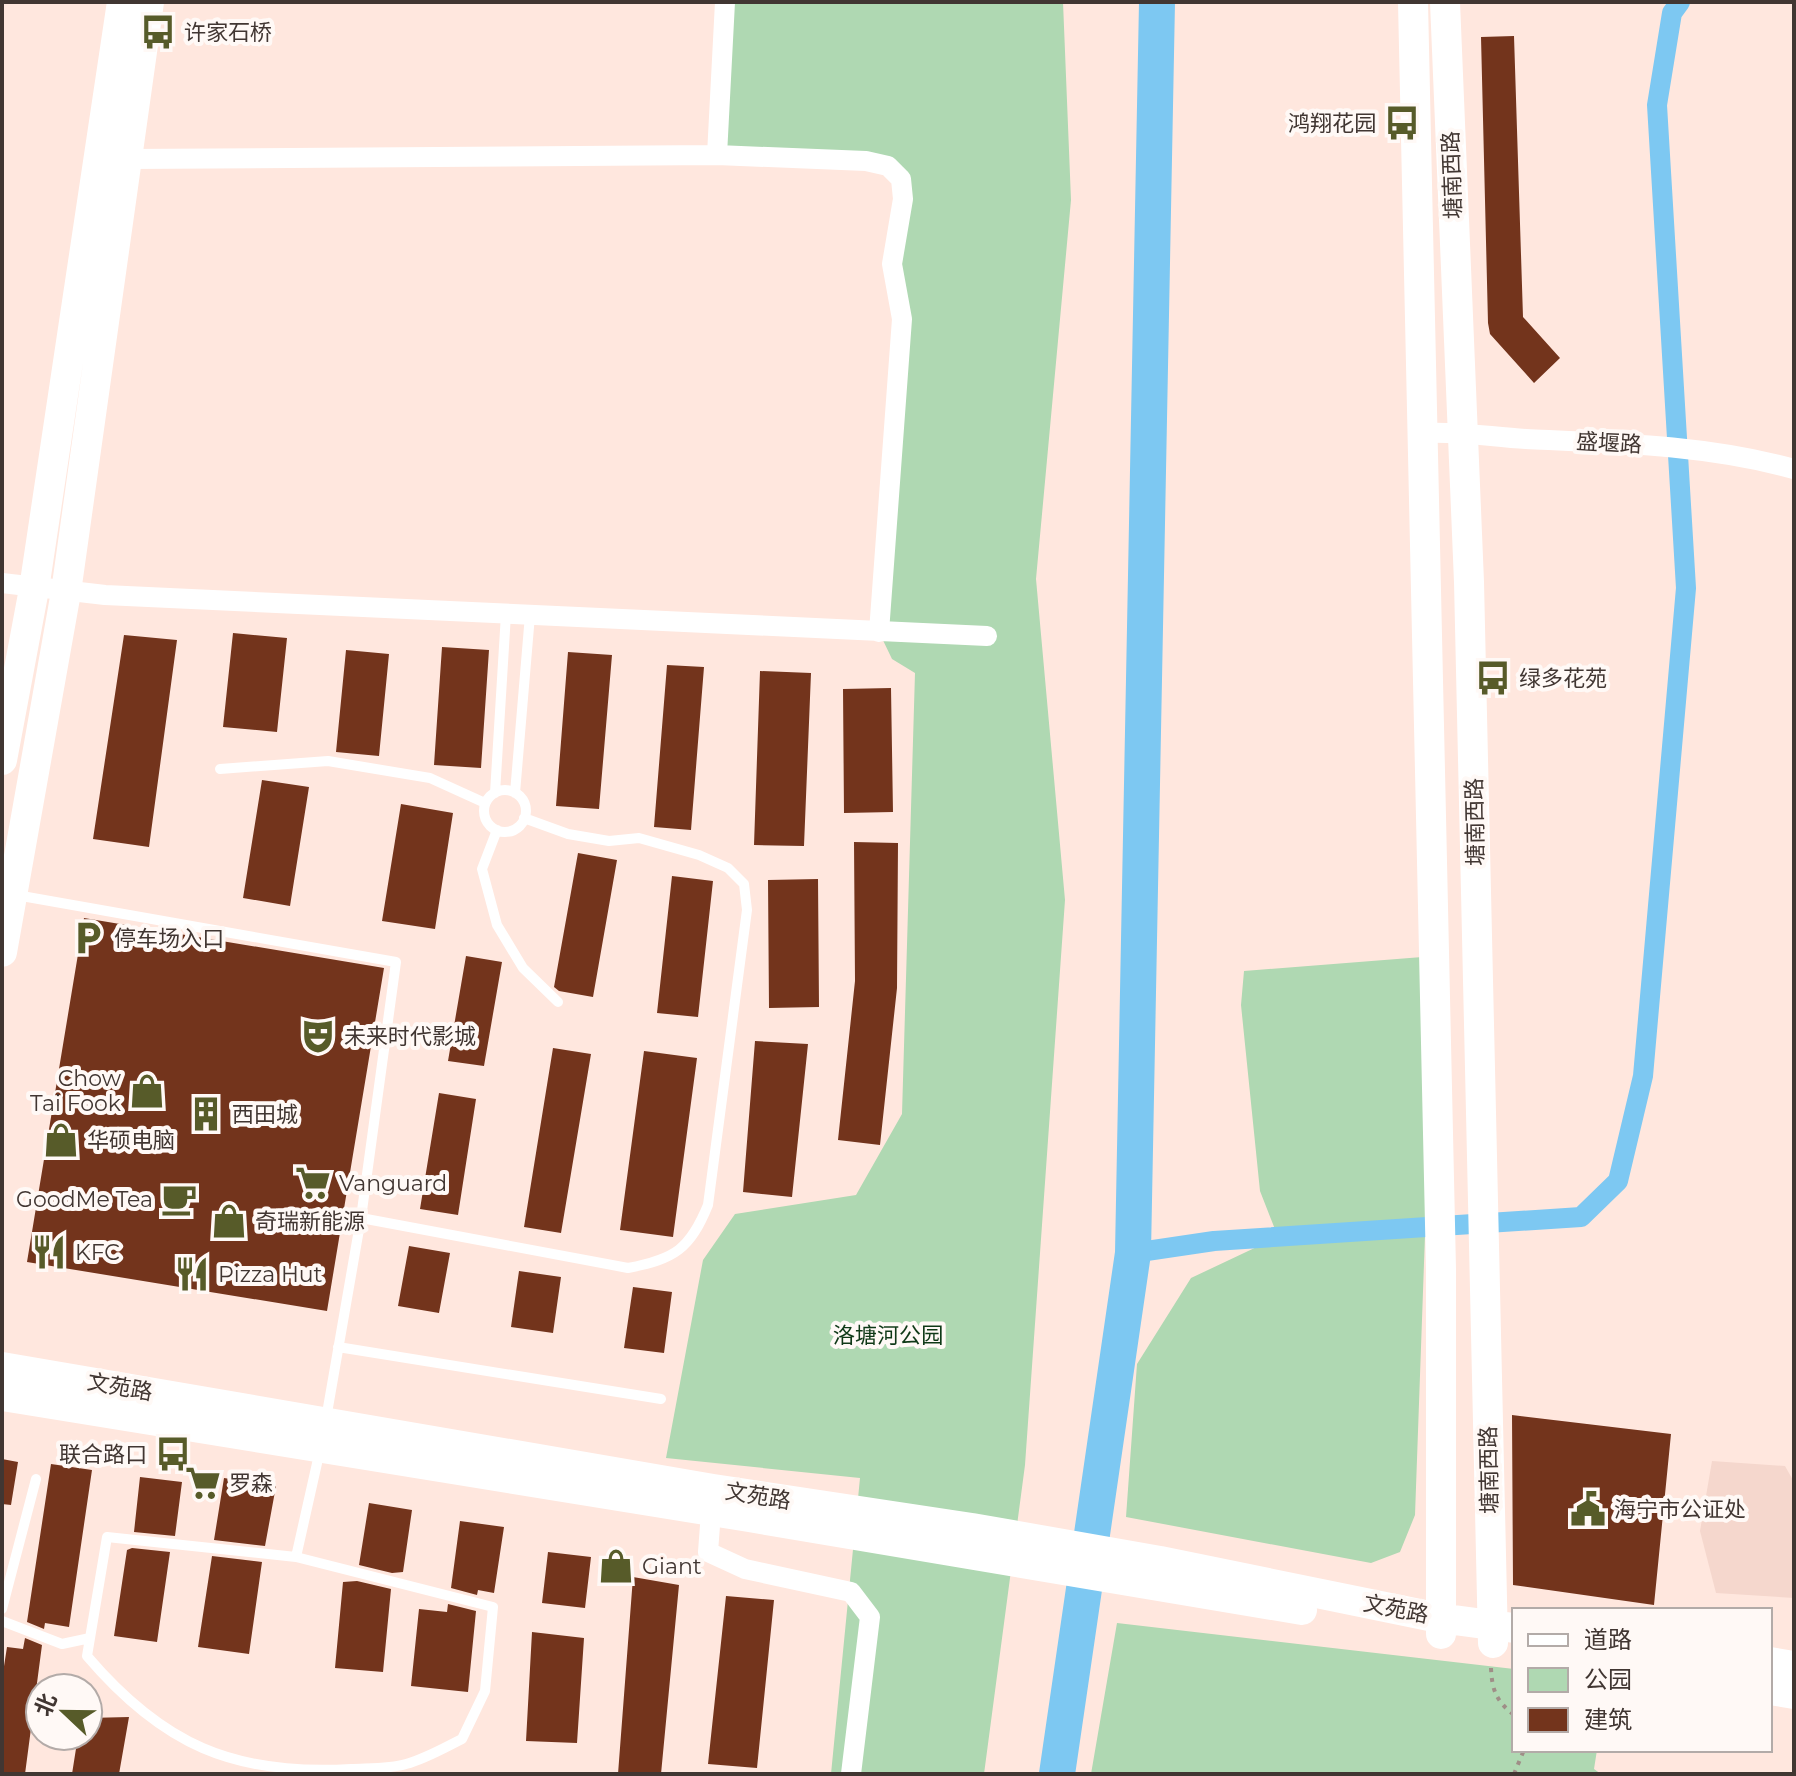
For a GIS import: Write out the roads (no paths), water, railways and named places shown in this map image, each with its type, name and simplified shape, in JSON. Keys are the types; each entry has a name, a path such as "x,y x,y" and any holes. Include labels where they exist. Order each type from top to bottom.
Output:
{"main road":[{"path":"2,760 34,589 122,2"},
{"path":"2,952 7,894 66,592 149,2"},
{"name":"塘南西路","path":"1413,2 1440,1184 1440,1626"},
{"name":"塘南西路","path":"1445,2 1463,430 1485,1266 1501,1642"},
{"name":"文苑路","path":"2,1367 323,1435"},
{"name":"文苑路","path":"2,1396 323,1435 1159,1573 1440,1626 1501,1642"},
{"path":"1772,1662 1794,1666"},
{"path":"1772,1690 1794,1694"}],"street":[{"path":"717,155 725,2"},
{"path":"127,159 717,155 866,161 888,166 901,179 903,199 892,264 902,319 879,632"},
{"name":"盛堰路","path":"1423,433 1463,430 1509,438 1648,445 1754,458 1794,469"},
{"path":"2,583 66,592 987,636"},
{"path":"712,1499 708,1552 745,1569 851,1592 870,1617 851,1774"}],"lane":[{"path":"485,803 495,793 506,614"},
{"path":"485,803 487,822 497,830 510,831 524,818 524,804 515,793 530,615"},
{"path":"220,769 328,761 430,778 485,803"},
{"path":"495,793 515,793"},
{"path":"361,1218 628,1268 656,1263 678,1253 698,1230 708,1205 747,910 744,884 728,868 699,855 639,838 609,841 568,834 524,818"},
{"path":"497,830 482,869 497,925 523,968 558,1002"},
{"path":"7,894 396,962 361,1218 323,1435 296,1557"},
{"path":"338,1347 661,1399"},
{"path":"2,1609 36,1479"},
{"path":"107,1537 296,1557 493,1607 485,1691 462,1739 404,1765 325,1771 257,1765 191,1746 144,1716 87,1656 107,1537"},
{"path":"2,1621 62,1644 90,1638"}],"waterway":[{"path":"1057,1774 1133,1253 1157,2"},
{"path":"1133,1253 1214,1241 1581,1217 1618,1181 1643,1076 1686,588 1657,105 1672,13 1680,2"}],"place":[{"name":"许家石桥","path":"158,32"},
{"name":"鸿翔花园","path":"1402,123"},
{"name":"绿多花苑","path":"1493,678"},
{"name":"停车场入口","path":"88,938"},
{"name":"未来时代影城","path":"318,1036"},
{"name":"Chow Tai Fook","path":"147,1091"},
{"name":"西田城","path":"206,1114"},
{"name":"华硕电脑","path":"61,1140"},
{"name":"Vanguard","path":"313,1183"},
{"name":"GoodMe Tea","path":"179,1199"},
{"name":"奇瑞新能源","path":"229,1221"},
{"name":"KFC","path":"49,1252"},
{"name":"Pizza Hut","path":"192,1274"},
{"name":"联合路口","path":"173,1454"},
{"name":"罗森","path":"203,1483"},
{"name":"海宁市公证处","path":"1588,1509"},
{"name":"Giant","path":"616,1566"}],"park label":[{"name":"洛塘河公园","path":"888,1335"}]}
